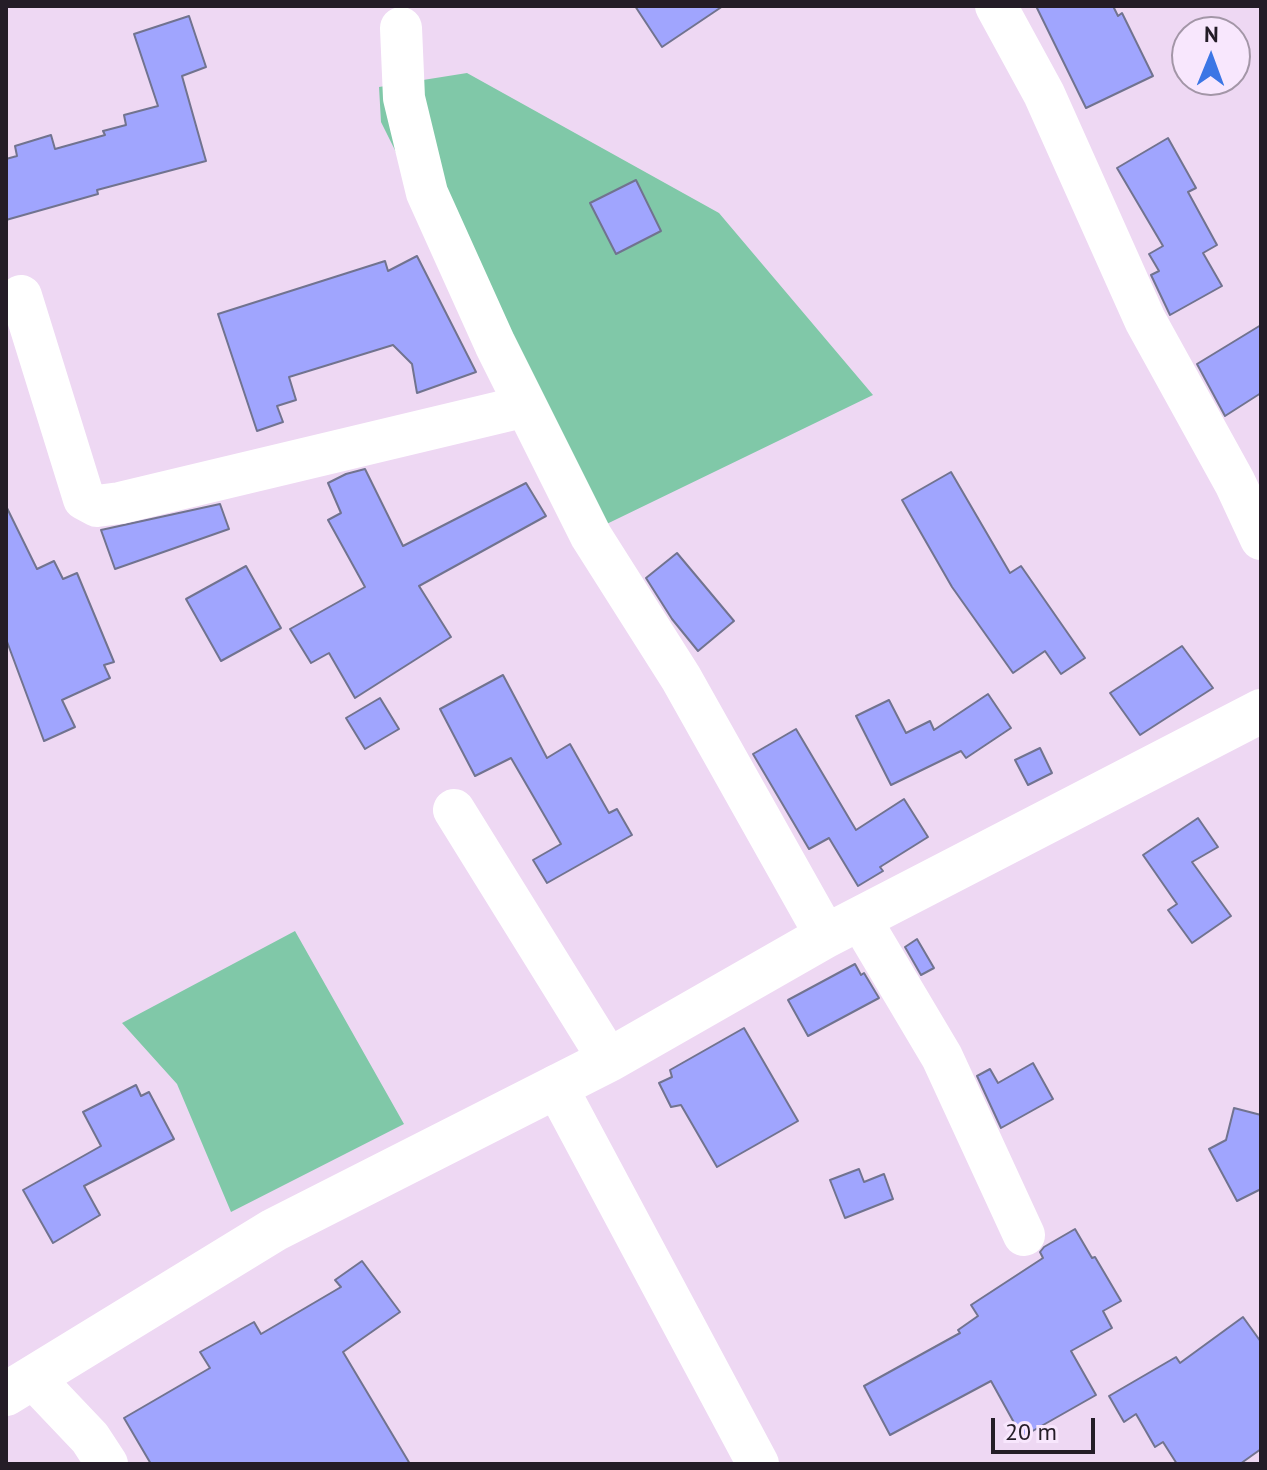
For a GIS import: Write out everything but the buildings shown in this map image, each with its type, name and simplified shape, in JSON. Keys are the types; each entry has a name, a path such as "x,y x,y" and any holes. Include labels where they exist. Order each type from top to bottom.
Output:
{"main road":[{"path":"19,1386 274,1230 609,1060 843,928 1261,711"}],"street":[{"path":"996,6 1044,94 1145,320 1235,483 1261,539"},
{"path":"401,28 404,98 427,193 526,406 591,536 843,928 942,1057 1024,1235"},
{"path":"21,296 84,499 97,506 526,406"},
{"path":"454,810 609,1060"},
{"path":"556,1086 758,1464"},
{"path":"19,1386 90,1438 107,1464"}],"green space":[{"path":"467,73 719,213 873,395 586,534 381,122 379,87"},
{"path":"295,931 404,1124 231,1212 177,1084 122,1023"}]}
